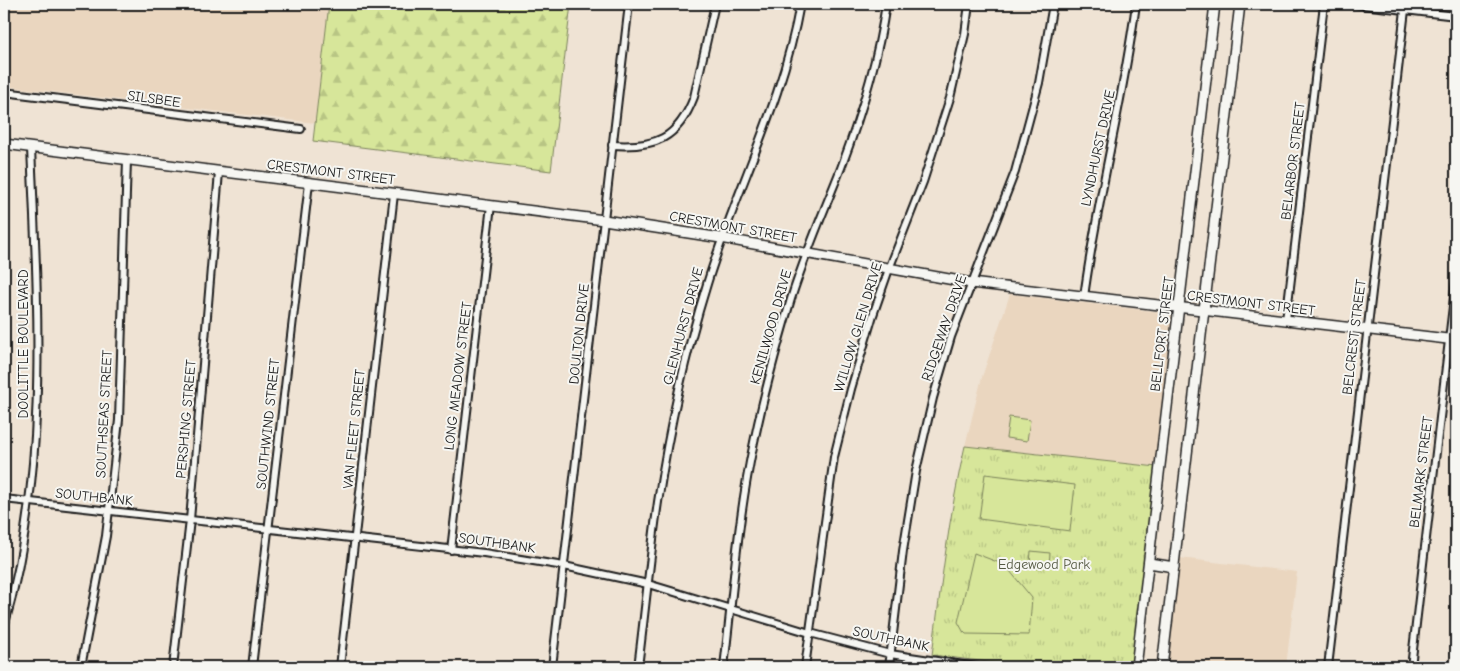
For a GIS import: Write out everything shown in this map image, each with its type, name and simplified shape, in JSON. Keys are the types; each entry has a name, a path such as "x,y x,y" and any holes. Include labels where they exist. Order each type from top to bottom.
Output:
{"street":[{"name":"DOULTON DRIVE","path":"552,667 629,4"},
{"path":"612,145 647,145 670,133 681,123 694,97 715,4"},
{"name":"GLENHURST DRIVE","path":"638,667 658,502 686,359 721,238 777,95 793,38 800,4"},
{"name":"KENILWOOD DRIVE","path":"724,667 742,516 754,443 773,360 805,254 841,167 866,94 877,53 886,4"},
{"name":"WILLOW GLEN DRIVE","path":"805,667 834,456 851,389 888,269 923,182 940,131 958,65 969,4"},
{"name":"RIDGEWAY DRIVE","path":"889,667 903,551 916,471 933,398 952,337 1002,208 1020,154 1039,83 1053,4"},
{"name":"LYNDHURST DRIVE","path":"1084,297 1094,233 1131,47 1136,4"},
{"name":"BELLFORT STREET","path":"1136,667 1215,4"},
{"path":"1162,667 1240,4"},
{"name":"BELARBOR STREET","path":"1286,320 1324,4"},
{"path":"1354,4 1456,16"},
{"name":"BELCREST STREET","path":"1328,667 1405,10"},
{"name":"SILSBEE","path":"4,92 301,129"},
{"name":"CRESTMONT STREET","path":"4,144 604,220 721,238 972,283 1453,340"},
{"name":"DOOLITTLE BOULEVARD","path":"4,627 18,566 28,503 36,429 38,362 31,148"},
{"name":"SOUTHSEAS STREET","path":"81,667 110,510 119,420 127,160"},
{"name":"PERSHING STREET","path":"173,667 190,520 219,172"},
{"name":"SOUTHWIND STREET","path":"252,667 309,183"},
{"name":"VAN FLEET STREET","path":"340,667 394,194"},
{"name":"LONG MEADOW STREET","path":"451,550 491,205"},
{"name":"BELMARK STREET","path":"1411,667 1453,340 1456,280"},
{"name":"SOUTHBANK","path":"4,499 484,553 564,566 648,584 810,633 890,654 974,667"},
{"path":"1149,563 1174,567"}],"shaded area":[{"path":"4,4 329,4 315,123 4,86"},
{"path":"1010,294 1168,313 1174,320 1157,467 965,446 982,377"},
{"path":"1180,558 1297,572 1286,667 1167,667"}],"green space":[{"path":"329,4 571,4 551,171 313,141"},
{"path":"1009,417 1030,420 1027,441 1006,438"},
{"name":"Edgewood Park","path":"965,446 1157,467 1131,667 1028,667 932,655 950,524"},
{"path":"985,474 1075,485 1070,531 979,519"},
{"path":"1031,551 1050,553 1049,565 1030,563"},
{"path":"974,553 1005,565 1032,598 1029,635 966,634 963,631 958,622"}]}
